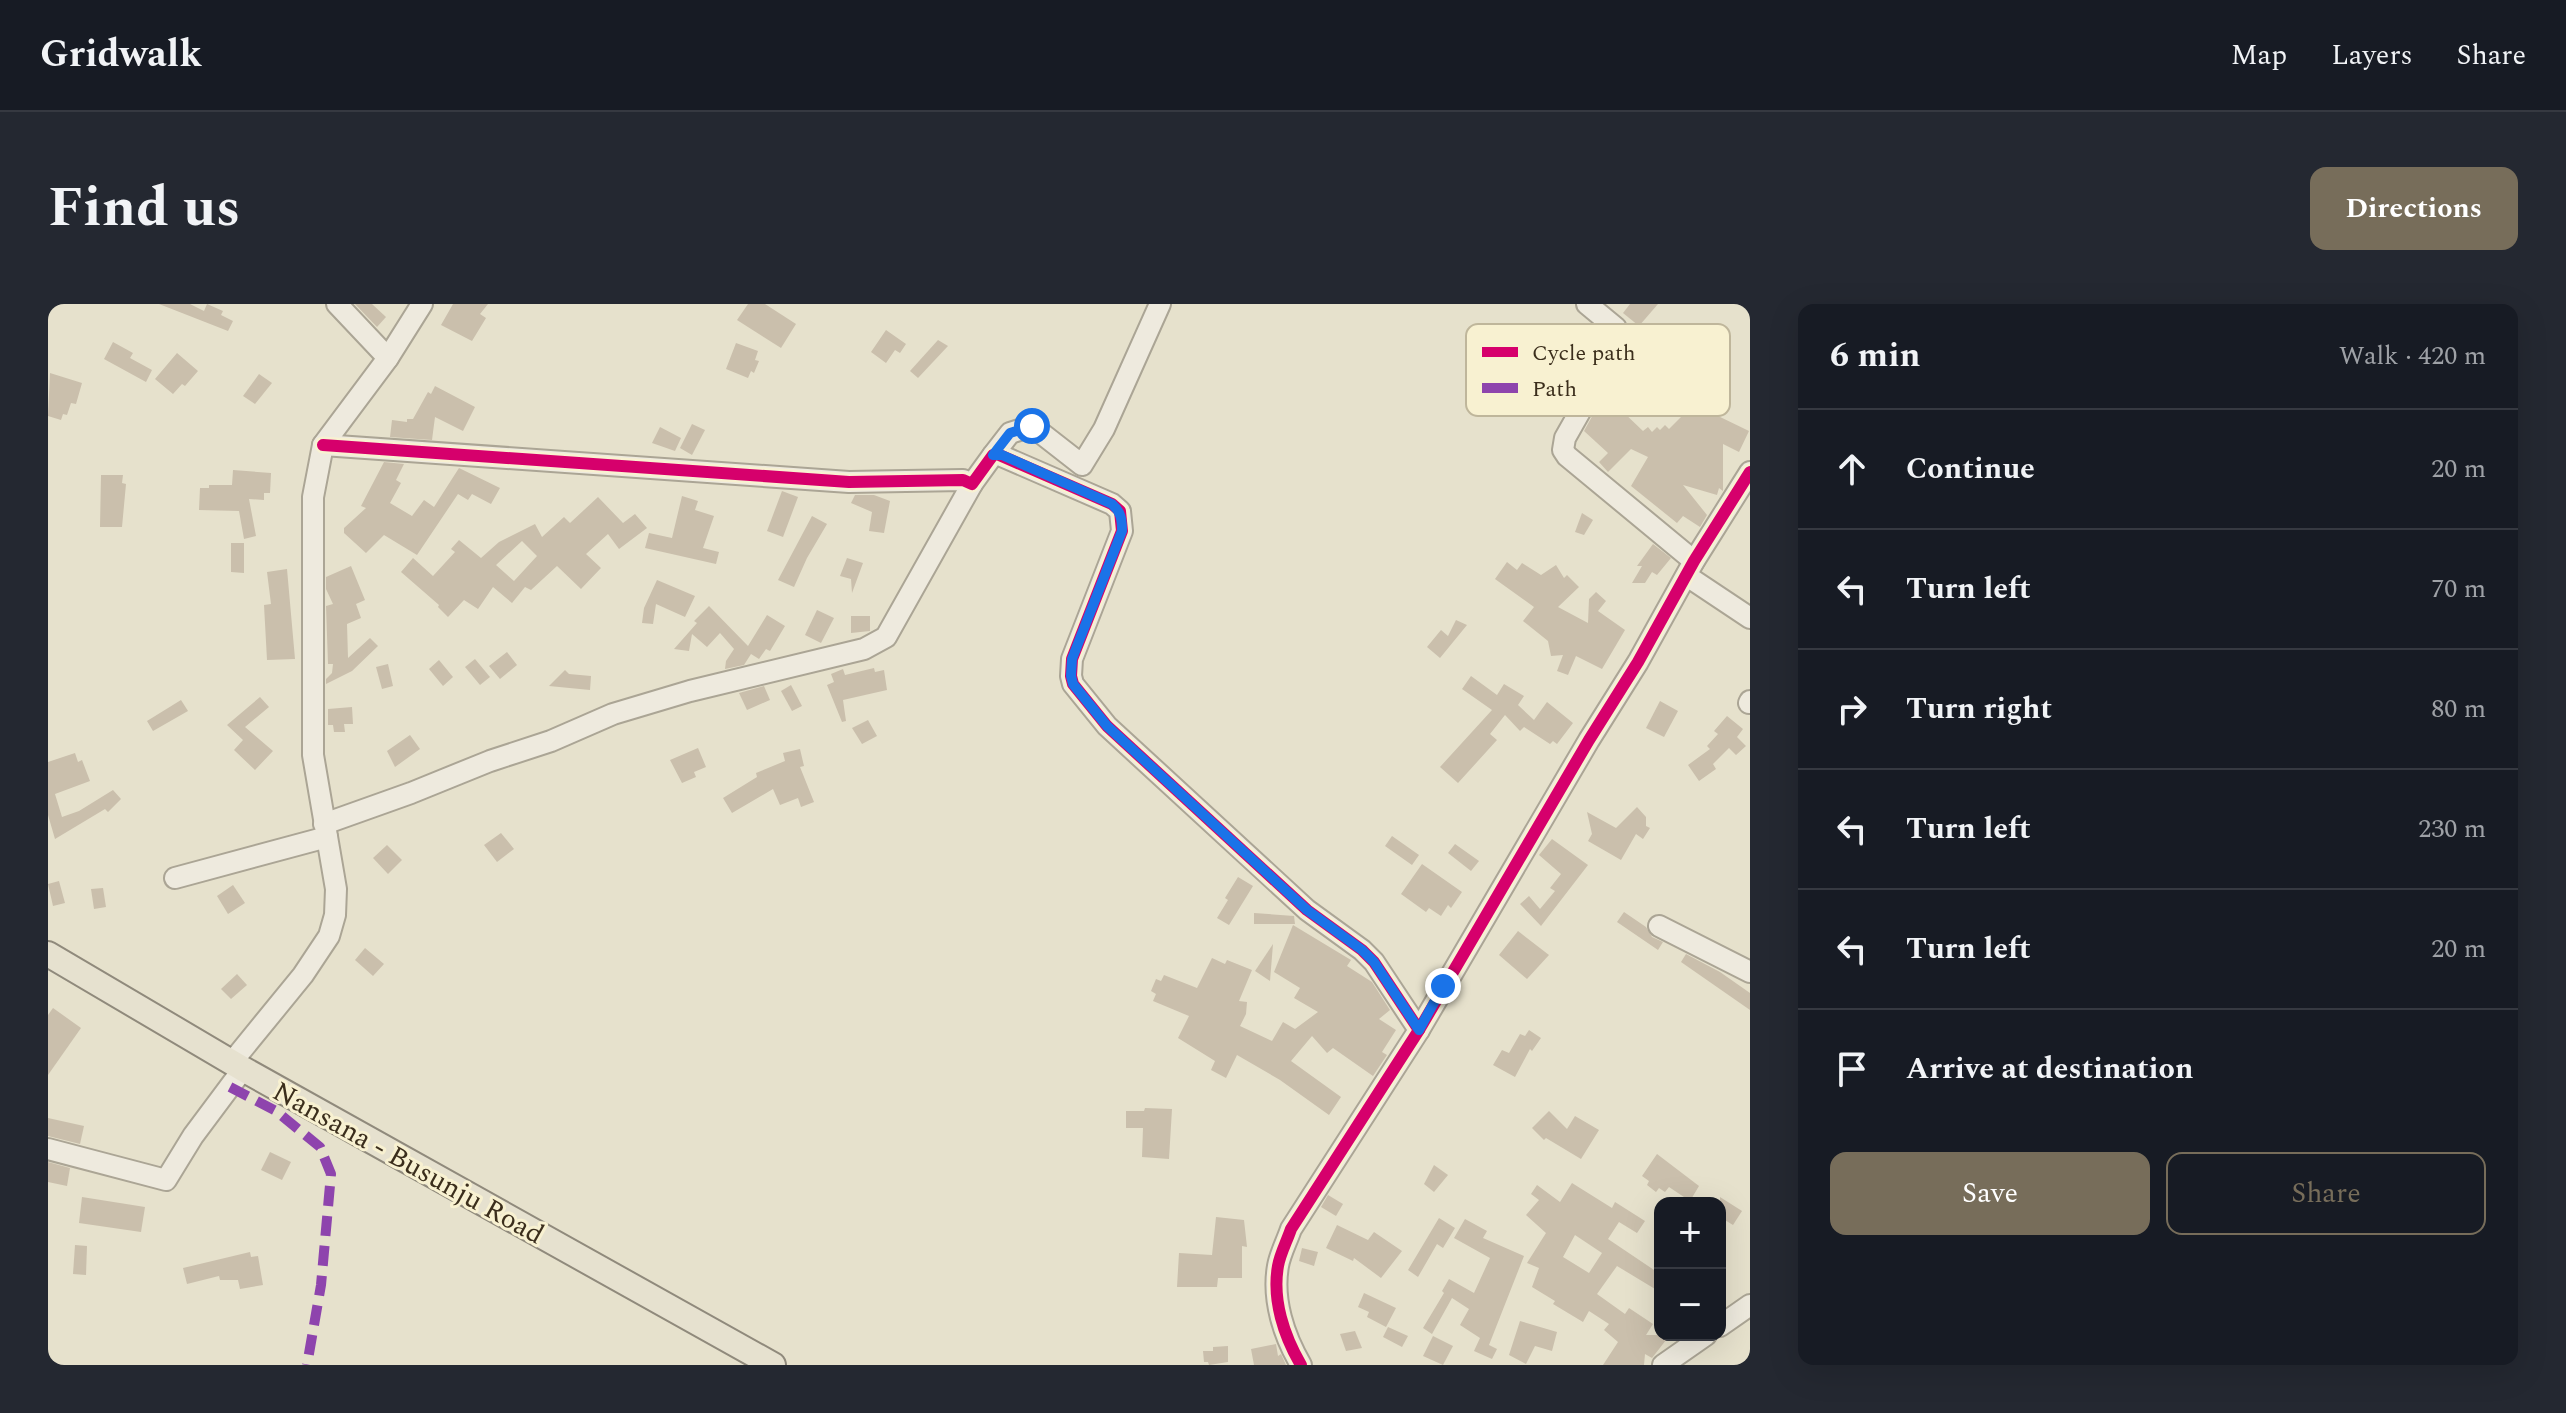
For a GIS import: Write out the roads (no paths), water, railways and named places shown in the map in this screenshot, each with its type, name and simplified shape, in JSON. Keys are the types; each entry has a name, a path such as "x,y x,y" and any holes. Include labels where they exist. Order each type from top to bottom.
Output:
{"main road":[{"name":"Nansana - Busunju Road","path":"48,954 238,1065 773,1365"}],"street":[{"path":"337,304 388,358"},
{"path":"48,1149 166,1180 238,1065 329,936 335,915 336,889 313,755 313,497 323,445 388,358 422,304"},
{"path":"175,878 325,830 613,714 690,691 864,649 886,637 972,484 1010,433 1032,426 1082,465 1104,429 1160,304"},
{"path":"1587,304 1611,324"},
{"path":"1577,416 1565,438 1563,450 1567,456 1750,618"},
{"path":"323,445 849,482 963,480 972,484"},
{"path":"993,455 1002,455 1112,504 1120,511 1122,531 1072,659 1073,684 1107,726 1307,910 1362,950 1374,962 1419,1030"},
{"path":"1301,1365 1290,1346 1278,1308 1278,1266 1291,1229 1419,1030 1750,472"},
{"path":"1659,926 1750,972"},
{"path":"1726,1322 1750,1305"},
{"path":"1663,1365 1697,1341"}]}
